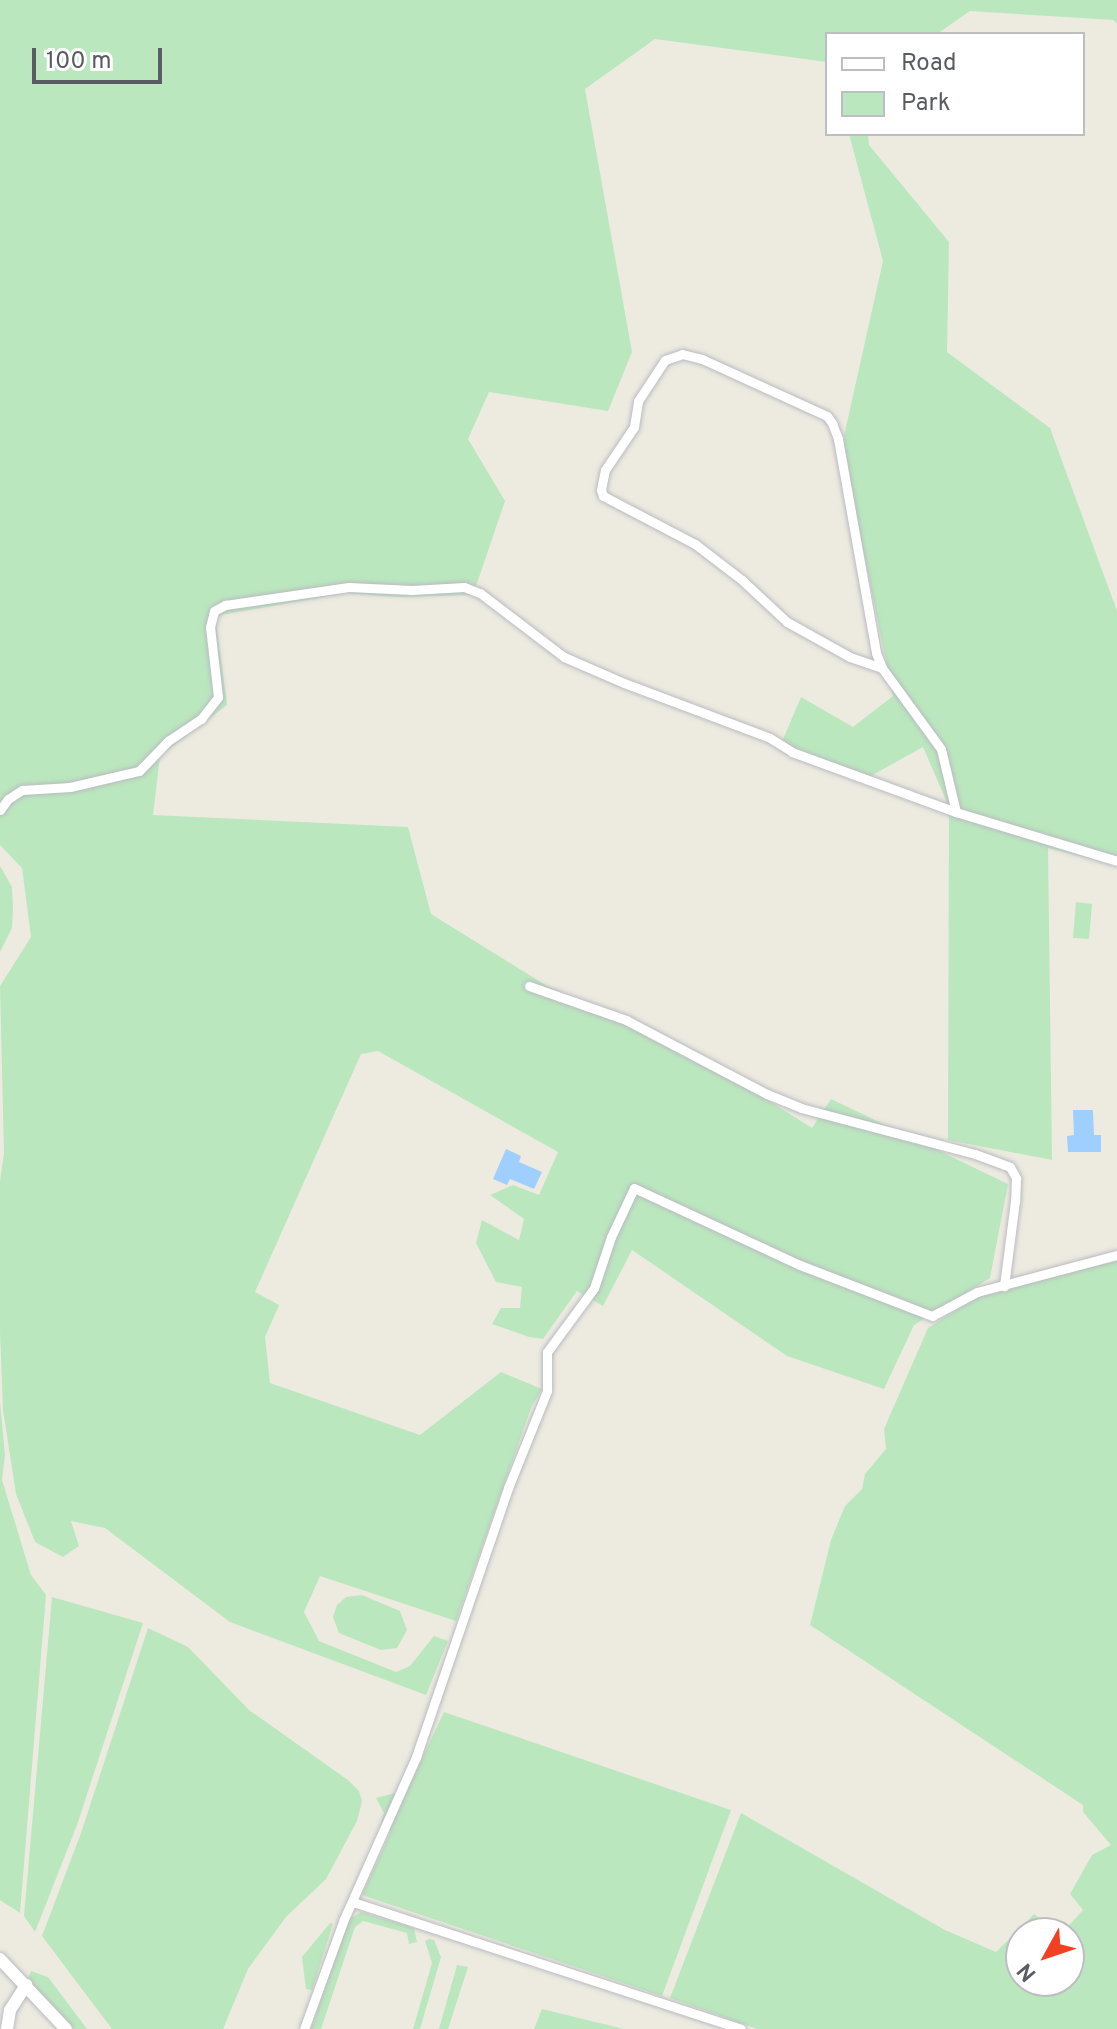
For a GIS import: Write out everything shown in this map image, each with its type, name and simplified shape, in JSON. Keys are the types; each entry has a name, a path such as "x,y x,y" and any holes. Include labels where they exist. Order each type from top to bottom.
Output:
{"street":[{"path":"882,668 850,657 787,622 742,580 695,544 603,496 601,490 605,470 634,427 638,401 665,360 682,354 702,359 827,416 832,423 838,439 846,498 882,668 941,749 956,812"},
{"path":"0,810 8,799 22,790 58,789 139,771 168,741 201,719 218,697 210,627 219,607 294,592 375,587 412,590 464,587 480,593 564,657 770,738 792,752 871,778 956,812 1117,861"},
{"path":"529,986 626,1020 767,1094 801,1108 975,1154 1010,1167 1016,1178 1015,1201 1004,1286"},
{"path":"304,2029 344,1919 416,1757 508,1488 547,1391 547,1352 594,1288 611,1237 634,1188 800,1265 932,1316 977,1292 1117,1255"},
{"path":"353,1902 741,2029"},
{"path":"0,1959 66,2029"},
{"path":"7,2029 10,2010 26,1985"}],"green space":[{"path":"0,0 1117,0 1117,24 1114,20 970,11 940,32 825,32 825,62 655,39 585,89 632,352 608,411 489,392 468,439 505,501 473,595 396,597 346,593 215,616 227,705 160,756 153,815 408,827 431,914 547,986 666,1036 812,1128 831,1099 1008,1184 990,1278 914,1325 884,1389 787,1356 632,1250 603,1306 577,1291 543,1339 492,1324 501,1308 520,1308 522,1287 496,1282 476,1243 482,1220 519,1240 524,1219 490,1195 513,1185 539,1195 558,1152 378,1051 361,1054 255,1292 279,1305 265,1337 270,1383 420,1435 501,1372 542,1389 531,1408 456,1621 320,1576 304,1612 319,1641 396,1672 410,1666 434,1636 448,1641 426,1695 230,1622 105,1528 71,1521 79,1546 63,1557 35,1542 16,1494 3,1410 0,1331 0,1181 4,1153 0,986 31,937 22,868 0,845"},
{"path":"850,136 868,136 869,145 949,242 947,352 1050,428 1117,611 1117,865 1048,848 1052,1160 948,1140 949,807 923,747 869,777 781,744 801,697 853,727 893,696 842,445 883,261"},
{"path":"0,866 12,887 13,909 12,928 0,952"},
{"path":"1076,902 1092,904 1089,939 1073,938"},
{"path":"1117,1259 1117,2029 757,2029 670,1998 741,1813 945,1930 996,1952 1005,1943 1005,1997 1085,1997 1085,1917 1077,1917 1083,1910 1070,1894 1092,1855 1111,1845 1083,1812 1083,1805 810,1625 831,1540 845,1506 862,1489 865,1474 886,1449 884,1429 928,1328 976,1298"},
{"path":"0,1402 5,1455 2,1480 31,1575 46,1595 20,1913 0,1900"},
{"path":"362,1595 400,1611 407,1630 397,1648 381,1650 339,1633 333,1617 337,1605 346,1597"},
{"path":"52,1597 143,1623 77,1825 35,1932 24,1916"},
{"path":"148,1628 188,1647 249,1710 348,1780 359,1791 362,1801 357,1821 326,1879 286,1917 248,1969 223,2029 112,2029 42,1936 81,1833"},
{"path":"444,1712 731,1810 662,1996 362,1895 391,1831 381,1823 384,1813 376,1798 395,1793 403,1799"},
{"path":"361,1912 414,1928 417,1942 409,1944 407,1933 363,1921 355,1927 321,2029 311,2029 348,1920"},
{"path":"330,1923 333,1924 312,1990 306,1989 302,1957"},
{"path":"434,1940 441,1957 420,2029 413,2029 432,1963 425,1941"},
{"path":"457,1965 468,1967 448,2029 439,2029"},
{"path":"31,1971 48,1977 87,2029 74,2029 28,1979"},
{"path":"542,2009 624,2029 534,2029"}],"water":[{"path":"1073,1110 1093,1110 1094,1135 1101,1135 1101,1152 1068,1152 1067,1136 1074,1135"},
{"path":"506,1149 521,1156 519,1162 542,1172 534,1189 510,1179 507,1185 493,1179"}]}
